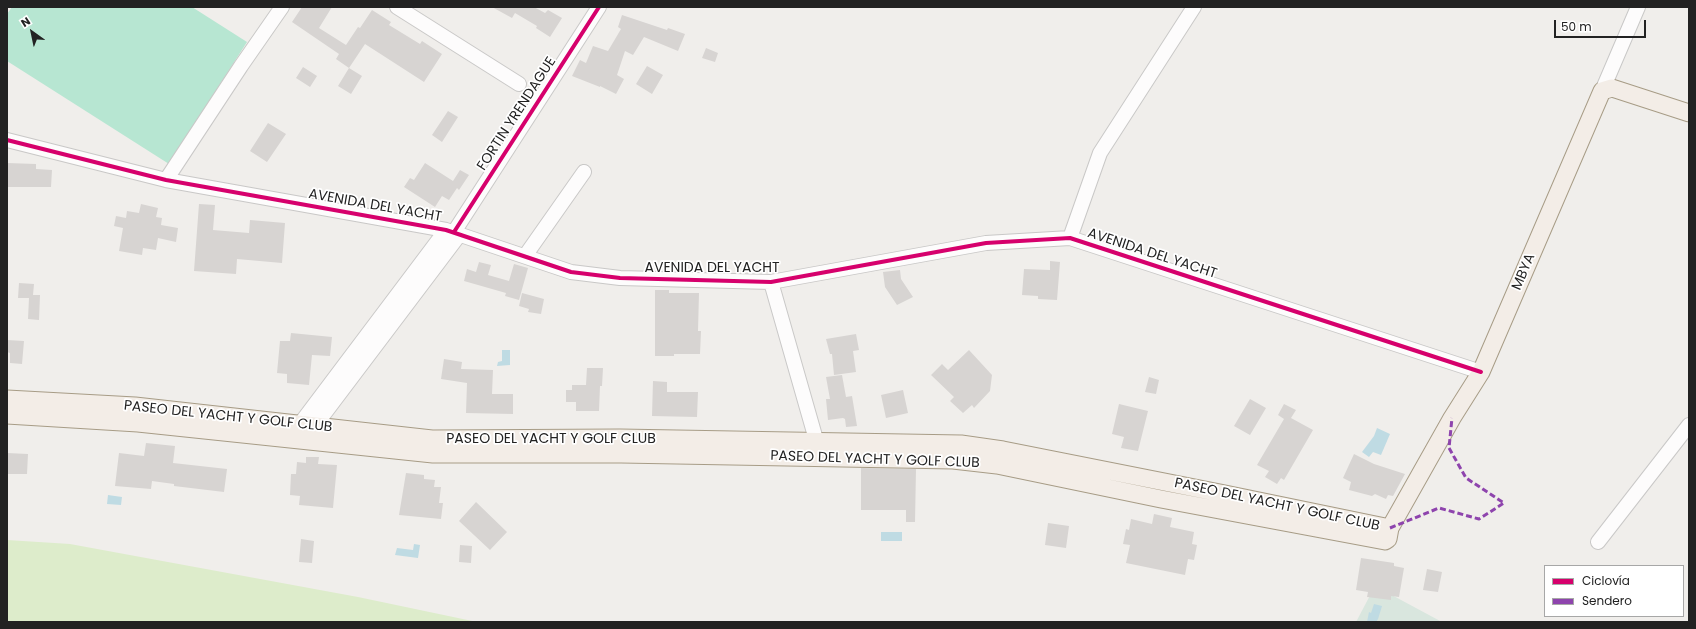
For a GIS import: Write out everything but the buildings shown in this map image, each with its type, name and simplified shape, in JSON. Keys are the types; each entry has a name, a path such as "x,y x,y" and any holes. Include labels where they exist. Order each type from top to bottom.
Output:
{"main road":[{"path":"1602,91 1612,88 1689,113"},
{"name":"MBYA","path":"1387,535 1452,418 1481,372 1602,91"},
{"name":"PASEO DEL YACHT Y GOLF CLUB","path":"7,399 135,406 305,432"},
{"name":"PASEO DEL YACHT Y GOLF CLUB","path":"7,415 432,439 620,438 819,450 961,444 1003,450 1387,535"}],"street":[{"path":"166,180 282,7"},
{"path":"397,7 519,84"},
{"name":"FORTIN YRENDAGUE","path":"305,432 453,232 599,7"},
{"path":"1070,238 1100,153 1194,7"},
{"name":"MBYA","path":"1602,91 1638,7"},
{"name":"AVENIDA DEL YACHT","path":"7,140 166,180 453,232 571,272 620,278 771,282 986,243 1070,238 1481,372"},
{"path":"525,256 584,172"},
{"path":"771,282 819,450"},
{"path":"1598,542 1689,425"}],"green space":[{"path":"12,7 192,7 247,42 169,164 7,61 7,14"},
{"path":"7,540 70,544 358,597 477,622 7,622"}],"shaded area":[{"path":"1375,586 1442,622 1356,622"}],"water":[{"path":"502,350 510,350 510,365 497,366 498,362 502,361"},
{"path":"1377,428 1390,434 1381,455 1373,452 1369,457 1362,452 1374,436"},
{"path":"108,495 122,497 121,505 107,504"},
{"path":"881,532 902,532 902,541 881,541"},
{"path":"414,544 420,545 418,558 395,555 397,548 413,550"},
{"path":"1374,604 1382,606 1378,619 1376,622 1367,622 1369,612 1371,613"}],"marked path":[{"path":"1390,528 1439,508 1479,519 1504,503 1466,478 1449,448 1452,418"}],"cycle path":[{"path":"454,232 599,7"},
{"path":"7,140 166,180 446,230 571,272 620,278 771,282 986,243 1070,238 1481,372"}]}
